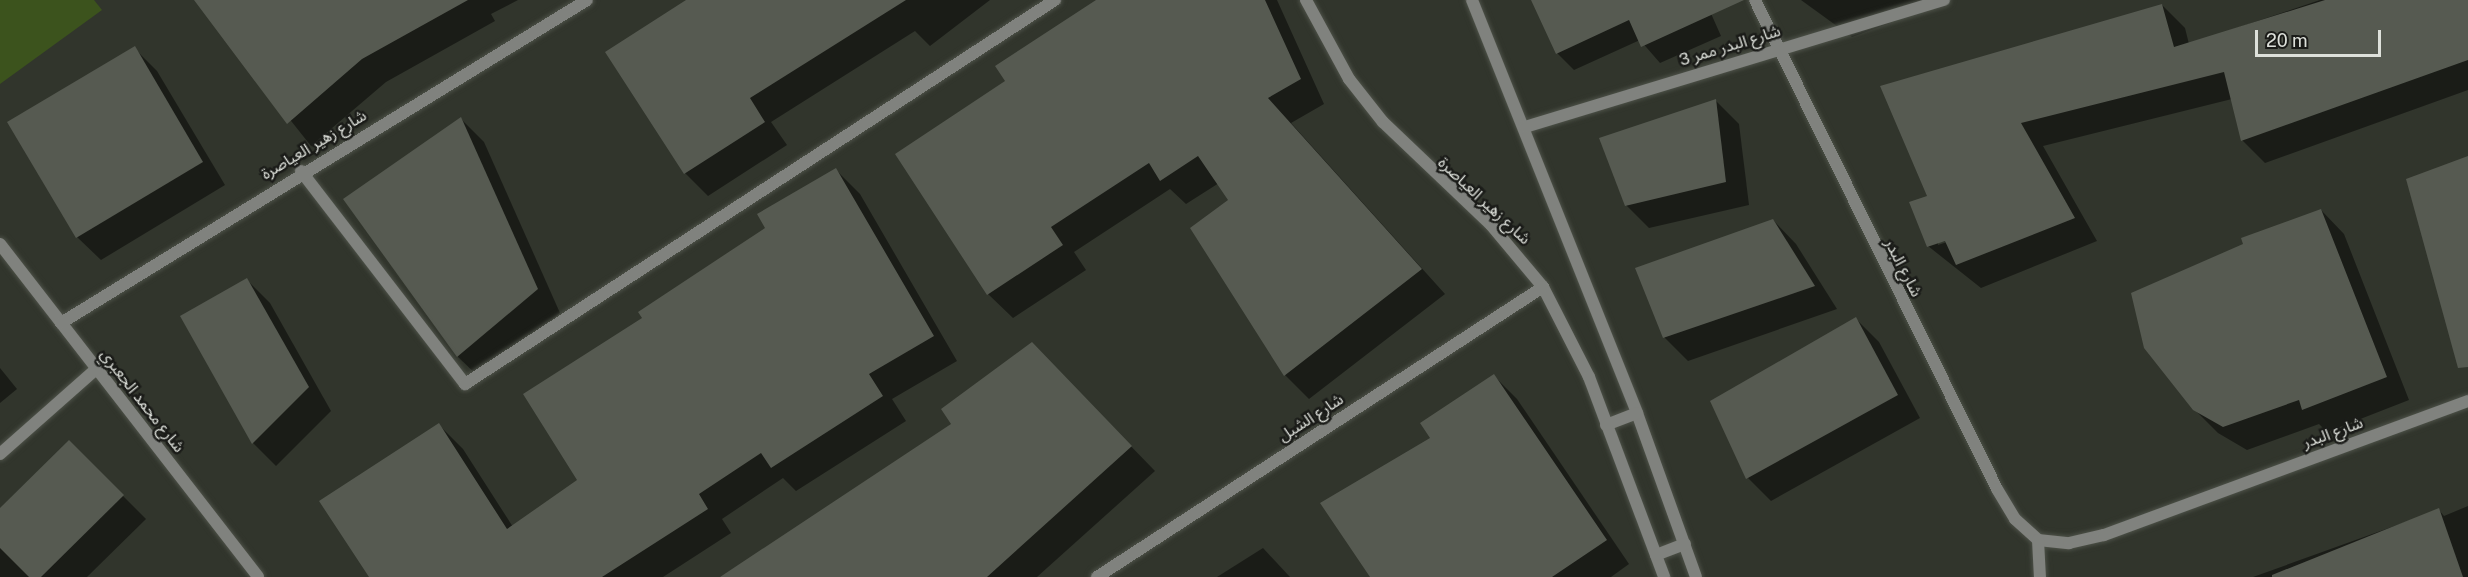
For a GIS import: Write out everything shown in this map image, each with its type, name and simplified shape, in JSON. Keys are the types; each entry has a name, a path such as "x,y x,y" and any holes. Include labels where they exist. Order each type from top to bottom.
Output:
{"street":[{"name":"شارع زهير العياصرة","path":"61,323 301,171 587,0"},
{"path":"301,171 465,384 1055,0"},
{"name":"شارع زهير العياصرة","path":"1306,0 1349,79 1383,122 1491,225 1543,287 1589,377 1664,577"},
{"path":"1472,0 1525,127 1637,413 1696,577"},
{"name":"شارع البدر","path":"1755,0 1777,49 1997,489 2015,519 2038,540 2069,543 2104,535 2468,401"},
{"name":"شارع البدر ممر 3","path":"1525,127 1944,0"},
{"name":"شارع محمد الجعبري","path":"0,244 258,577"},
{"name":"شارع الشبل","path":"1097,577 1543,287"},
{"path":"0,454 96,369"},
{"path":"1606,425 1637,413"},
{"path":"2038,540 2040,577"},
{"path":"1656,555 1685,544"}],"green space":[{"path":"0,0 94,0 102,10 0,84"}],"building":[{"path":"194,0 468,0 362,59 287,124"},
{"path":"686,0 906,0 750,98 765,122 684,174 605,52"},
{"path":"1096,0 1265,0 1301,79 1268,98 1422,269 1284,376 1190,228 1228,200 1198,156 1160,181 1149,163 1051,227 1063,245 987,295 895,154 1005,81 995,66"},
{"path":"1531,0 1744,0 1641,47 1629,20 1556,54"},
{"path":"2325,0 2468,0 2468,60 2241,141 2224,72 2021,123 2075,218 1956,265 1945,241 1927,247 1909,202 1927,196 1880,86 2162,4 2174,47"},
{"path":"135,46 203,162 76,238 7,122"},
{"path":"1716,99 1726,182 1625,206 1599,138"},
{"path":"461,117 538,289 457,357 343,199"},
{"path":"2468,156 2468,367 2458,368 2406,179"},
{"path":"836,168 934,336 869,374 883,396 771,468 761,453 699,494 708,509 602,577 369,577 319,501 439,423 507,529 577,480 523,394 642,318 638,312 765,228 757,214"},
{"path":"2321,209 2387,377 2302,410 2299,400 2223,427 2193,410 2144,348 2131,293 2243,244 2241,238"},
{"path":"1773,219 1815,286 1663,338 1635,268"},
{"path":"247,278 309,387 252,444 180,316"},
{"path":"1856,317 1898,395 1746,479 1710,401"},
{"path":"1032,342 1132,446 987,577 720,577 951,424 941,409"},
{"path":"1494,374 1607,540 1552,577 1370,577 1320,503 1430,438 1420,423"},
{"path":"69,440 124,495 41,577 29,577 0,548 0,508"},
{"path":"2439,508 2463,577 2272,577 2272,575"}]}
